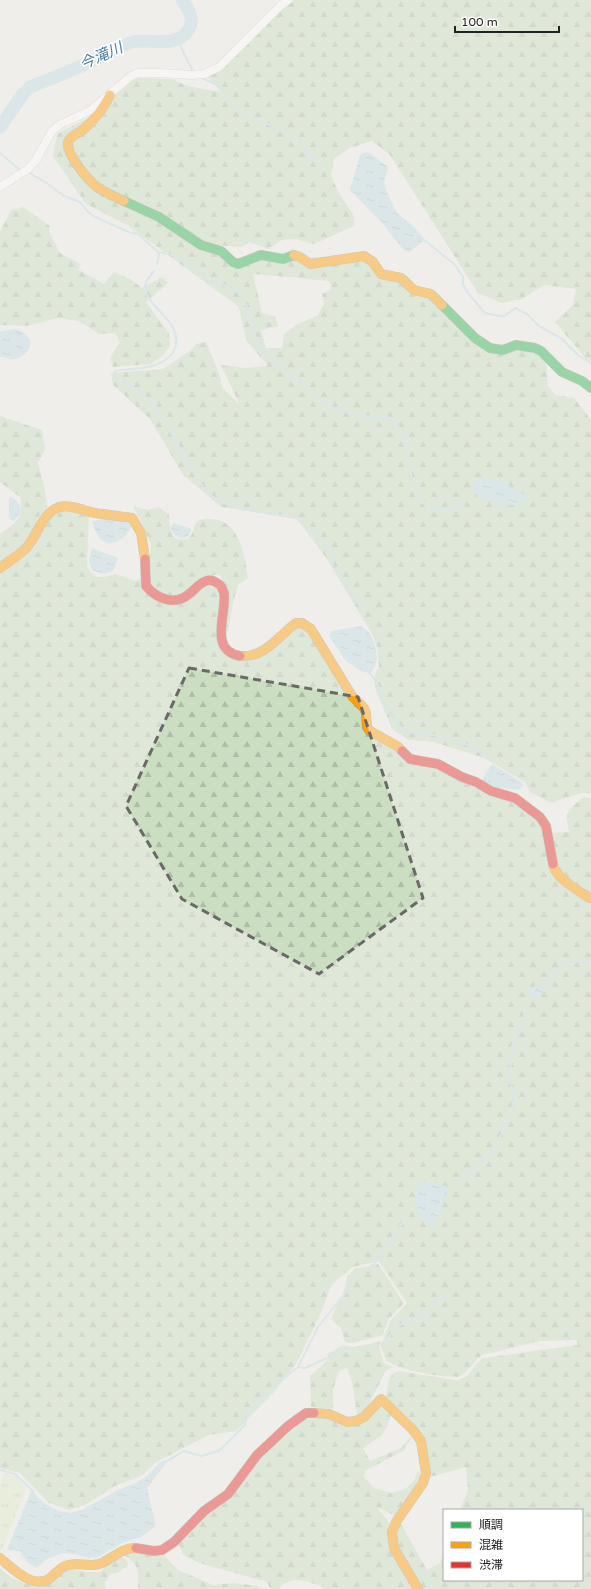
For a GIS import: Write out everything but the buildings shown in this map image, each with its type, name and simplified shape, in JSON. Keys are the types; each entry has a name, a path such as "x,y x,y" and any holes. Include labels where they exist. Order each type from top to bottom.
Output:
{"street":[{"path":"0,187 28,169 36,160 52,131 59,125 91,110 131,76 138,73 204,74 219,67 280,6 288,0"},
{"path":"110,95 104,108 83,130 73,136 68,142 68,150 72,158 96,186 108,194 159,217 201,245 222,251 233,262 238,264 256,256 283,259 293,255 300,256 310,264 364,256 374,262 381,274 401,278 414,290 431,294 475,338 490,348 504,350 516,345 535,348 541,351 562,372 582,381 591,388"},
{"path":"0,568 26,548 44,519 54,509 60,507 70,507 94,513 120,515 132,518 139,526 144,541 146,586 149,590 163,598 177,601 184,598 206,580 217,582 221,586 224,596 221,640 229,653 250,656 264,650 296,623 307,625 311,629 352,696 364,708 367,727 370,731 397,746 407,757 414,761 438,764 462,777 476,782 491,791 516,798 540,817 546,826 554,868 559,876 591,898"},
{"path":"0,1558 29,1582 37,1584 44,1582 62,1567 70,1564 100,1564 125,1550 133,1548 154,1551 162,1550 174,1542 204,1511 218,1503 228,1494 257,1456 288,1426 306,1413 329,1414 348,1422 356,1421 364,1417 381,1399 413,1430 421,1441 426,1473 423,1483 396,1522 392,1532 394,1548 418,1589"}],"highlighted area":[{"path":"189,668 358,697 423,898 319,974 182,899 126,806"}],"green space":[{"path":"294,0 591,0 591,361 587,360 555,322 573,305 576,289 544,285 522,299 502,303 478,293 390,155 372,141 350,148 334,159 331,176 340,195 353,214 354,226 314,244 295,239 282,240 268,249 249,242 242,247 213,245 233,263 257,258 361,257 398,280 432,297 482,344 520,346 546,358 548,386 556,395 574,398 589,417 591,422 591,793 581,793 551,803 530,792 525,782 484,758 434,742 409,740 392,729 375,688 375,674 379,667 377,647 372,634 327,559 297,519 221,507 183,475 150,419 113,385 111,373 163,369 191,350 196,344 206,342 220,376 222,387 240,405 221,365 245,368 268,366 246,340 239,307 127,225 86,204 53,156 57,134 91,116 133,78 172,79 187,86 221,92 208,77 231,60 272,18","holes":["253,274 329,281 332,289 322,294 324,304 318,315 298,324 284,334 282,348 266,348 261,330 278,326 275,316 262,313"]},
{"path":"23,207 50,226 49,231 60,253 80,264 79,270 104,284 114,272 132,280 142,288 162,277 168,283 146,302 169,333 170,345 163,356 151,364 113,367 110,358 120,342 115,333 100,334 78,321 58,318 26,326 0,325 0,232 11,210"},
{"path":"0,416 42,430 45,449 38,463 44,485 47,507 37,519 33,530 22,547 0,564 0,534 18,519 21,504 20,497 0,482"},
{"path":"133,506 147,510 159,507 169,515 170,530 177,539 188,539 196,523 200,520 213,519 222,521 235,533 240,542 248,578 238,585 227,631 225,629 225,584 220,575 217,574 209,577 219,588 220,642 242,658 296,624 303,625 362,709 369,733 438,766 515,799 536,816 547,833 569,832 567,815 571,808 584,797 591,798 591,1589 422,1589 396,1545 396,1533 400,1522 427,1570 440,1563 443,1554 443,1581 583,1581 583,1509 460,1509 468,1490 466,1467 430,1477 423,1437 386,1399 388,1383 392,1374 398,1371 455,1380 465,1377 483,1358 578,1345 576,1340 540,1341 482,1355 465,1373 458,1377 421,1373 394,1365 386,1361 381,1346 390,1321 407,1303 379,1261 353,1267 332,1284 320,1315 296,1364 273,1393 236,1431 209,1435 156,1462 143,1475 115,1486 87,1504 69,1510 49,1503 20,1473 0,1468 0,571 46,520 60,510 89,515 87,566 91,573 98,577 105,577 115,574 136,581 143,577 148,573 151,544"},
{"path":"378,1264 404,1303 388,1320 383,1335 353,1343 345,1342 341,1328 331,1319 344,1291 347,1277 354,1269"},
{"path":"380,1341 379,1346 384,1363 393,1367 385,1372 368,1406 357,1416 353,1386 347,1368 339,1371 333,1389 333,1409 311,1407 310,1376 329,1359 327,1354 343,1345 355,1347"},
{"path":"380,1406 391,1416 386,1429 381,1436 363,1448 370,1461 401,1448 410,1437 412,1438 405,1450 365,1471 364,1477 374,1488 391,1493 405,1489 414,1481 418,1470 420,1477 414,1489 395,1516 380,1508 378,1509 392,1526 413,1589 322,1589 321,1586 310,1582 294,1580 284,1584 279,1589 270,1589 267,1582 199,1563 183,1555 178,1543 260,1458 307,1417 328,1417 347,1425"},
{"path":"4,1473 17,1477 26,1489 1,1551 0,1485"},
{"path":"132,1551 162,1553 178,1570 213,1585 234,1583 257,1586 264,1589 138,1589 137,1569 133,1562 124,1555"},
{"path":"120,1556 127,1560 128,1566 117,1573 110,1574 105,1583 106,1589 0,1589 0,1568 10,1577 25,1584 69,1569 87,1572 100,1572 109,1563"}],"water":[{"path":"366,152 388,167 384,183 386,191 397,213 413,226 424,239 409,252 403,249 382,223 350,190 360,155"},
{"path":"16,329 28,337 30,342 29,349 16,359 0,357 0,331"},
{"path":"481,477 513,487 519,490 527,498 517,505 511,505 478,498 473,486"},
{"path":"11,497 18,502 21,509 17,518 13,521 9,516 9,499"},
{"path":"108,519 122,521 132,525 130,530 118,541 108,543 103,541 98,536 92,521"},
{"path":"174,523 191,529 188,536 184,538 177,537 171,531 170,527"},
{"path":"92,548 118,558 113,571 103,574 92,570 89,561"},
{"path":"362,626 371,636 376,649 376,662 370,673 363,672 346,661 329,636 331,631"},
{"path":"492,764 523,783 523,786 519,790 499,788 486,783 482,780"},
{"path":"541,984 545,986 537,1002 526,992 526,990"},
{"path":"425,1181 446,1186 448,1190 435,1226 431,1226 424,1219 418,1212 416,1204 415,1199 418,1187"},
{"path":"175,1458 167,1462 147,1488 156,1526 141,1537 124,1542 98,1557 89,1558 75,1554 62,1553 45,1560 38,1567 29,1564 20,1551 7,1550 31,1491 44,1503 59,1511 70,1513 82,1510 120,1489 136,1483 147,1476 160,1462"}],"waterway":[{"name":"今滝川","path":"0,127 23,94 30,87 97,59 129,43 140,41 161,42 180,38 186,33 191,25 191,16 182,0"},
{"path":"176,38 192,69"},
{"path":"202,78 217,85 229,101 245,113 287,133 315,160 327,167"},
{"path":"0,153 20,170"},
{"path":"28,172 64,196 80,202 93,216 129,232 138,234 158,252 159,255 157,264"},
{"path":"423,239 455,265 463,277 463,284 467,292 485,313 505,316 515,308 527,314 539,326 562,339 579,356 591,363"},
{"path":"158,252 172,255 214,281 231,288 241,295 246,304 256,340 266,355 327,405 344,412 363,416 388,417 396,423 403,432 407,444 412,482 422,502 428,508 437,511 445,511 463,503"},
{"path":"154,271 148,278 145,287 151,301 174,330 176,338 175,348 168,358 158,364 115,371 114,374 154,403 199,482 209,494 222,502 238,508 296,518 328,544 331,549 333,566 361,608"},
{"path":"369,672 377,684 388,711 396,723 401,727 411,732 456,740 482,753"},
{"path":"542,986 556,969 563,964 591,959"},
{"path":"445,1190 491,1155 511,1115 513,1101 510,1072 512,1047 518,1035 526,1008"},
{"path":"298,1367 318,1327 346,1292 357,1273 368,1269 380,1258 408,1213"},
{"path":"169,1460 184,1451 201,1456 219,1451 245,1425 247,1413 258,1399 298,1367 305,1368 341,1352 375,1347 385,1341 399,1325 422,1316 438,1301 449,1294"},
{"path":"0,1470 15,1474 34,1492 33,1494"}],"traffic: fast":[{"path":"124,201 159,217 201,245 221,251 233,262 238,264 261,255 283,259 294,255"},
{"path":"442,305 475,338 490,348 503,350 516,345 535,348 541,351 562,372 582,381 591,388"}],"traffic: slow":[{"path":"110,95 102,109 92,121 69,140 68,147 78,166 93,184 124,201"},
{"path":"294,255 310,264 364,256 373,262 381,274 401,278 414,290 431,294 442,305"},
{"path":"0,568 27,547 48,514 63,506 95,513 132,518 141,533 145,559"},
{"path":"240,656 257,654 271,645 296,623 302,623 311,629 352,696 364,708 367,727 370,731 397,746 402,751"},
{"path":"553,864 558,874 563,879 591,898"},
{"path":"314,1413 329,1414 347,1422 356,1421 364,1417 381,1399 413,1430 421,1441 426,1473 423,1483 396,1522 392,1532 394,1548 418,1589"},
{"path":"0,1558 23,1576 36,1581 43,1581 49,1579 65,1566 72,1564 90,1565 102,1563 127,1549 136,1548"}],"traffic: jam":[{"path":"145,559 146,586 150,591 166,599 178,600 184,598 201,583 208,580 220,585 224,593 221,630 224,647 230,652 240,656"},
{"path":"402,751 410,759 438,764 462,777 476,782 491,791 515,798 540,817 546,826 553,864"},
{"path":"136,1548 154,1551 162,1550 174,1542 204,1511 228,1494 257,1455 288,1426 306,1413 314,1413"}]}
